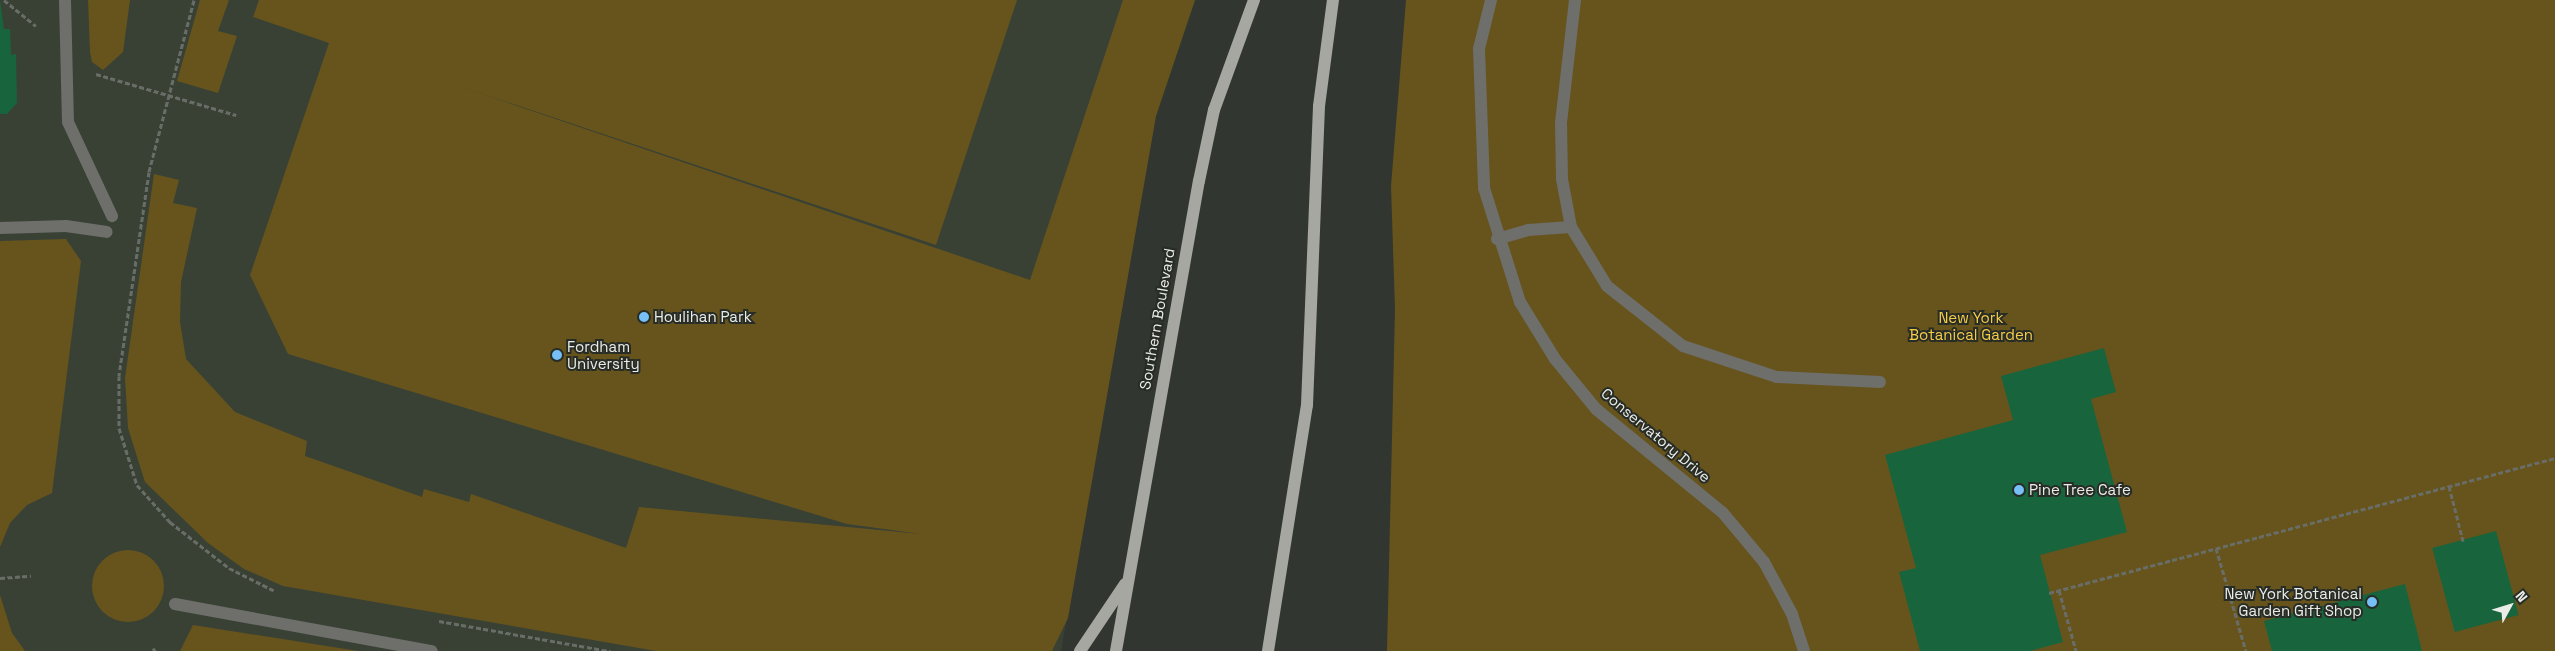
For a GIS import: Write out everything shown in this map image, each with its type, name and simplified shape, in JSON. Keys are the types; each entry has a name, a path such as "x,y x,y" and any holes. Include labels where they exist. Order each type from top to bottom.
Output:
{"main road":[{"name":"Southern Boulevard","path":"1116,651 1127,580 1214,110 1254,0"},
{"path":"1268,651 1307,405 1319,106 1333,0"},
{"path":"1080,651 1127,580"}],"lane":[{"path":"65,0 68,122 112,216"},
{"name":"Conservatory Drive","path":"1491,0 1479,49 1478,119 1484,188 1497,239 1520,302 1555,359 1596,409 1723,513 1764,562 1792,614 1804,651"},
{"path":"1575,0 1561,122 1562,179 1571,227 1607,286 1683,346 1777,377 1880,382"},
{"path":"0,228 66,226 107,232"},
{"path":"1497,239 1528,230 1571,227"},
{"path":"175,604 432,651"}],"path":[{"path":"4,0 101,78 236,115"},
{"path":"194,0 167,96 149,172 119,376 119,428 138,485 170,522 229,568 281,592"},
{"path":"2050,592 2555,458"},
{"path":"2449,486 2463,540"},
{"path":"2216,548 2246,651"},
{"path":"0,578 30,576"},
{"path":"2059,590 2076,651"},
{"path":"427,620 610,651"},
{"path":"574,645 574,651"}],"shaded area":[{"name":"Fordham University","path":"0,0 1195,0 1156,116 1061,651 0,651"}],"green space":[{"path":"88,0 130,0 123,52 103,70 92,62"},
{"path":"200,0 229,0 218,31 237,36 218,93 177,81"},
{"name":"Fordham University","path":"259,0 1017,0 936,245 459,86 1030,280 1123,0 1195,0 1156,116 1068,618 1052,651 656,651 283,586 244,569 208,543 145,482 128,428 125,378 154,174 179,180 173,203 197,208 181,282 180,322 186,359 235,412 307,441 305,456 422,497 424,489 469,502 471,494 626,548 639,507 921,534 847,524 288,354 250,275 329,43 253,17"},
{"name":"New York Botanical Garden","path":"1406,0 2555,0 2555,651 1387,651 1395,309 1391,186"},
{"path":"66,239 81,261 52,493 27,505 10,523 0,547 0,241"},
{"path":"135,550 154,560 162,572 164,586 162,600 154,612 142,620 121,622 102,612 94,600 92,579 102,560 114,552"},
{"path":"0,595 12,633 25,651 0,651"},
{"path":"193,625 358,651 180,651"}],"building":[{"path":"0,0 4,29 10,29 11,55 16,54 17,103 7,114 0,114"},
{"path":"2104,348 2116,392 2091,399 2127,532 2040,555 2063,642 2030,651 1920,651 1899,572 1916,568 1885,455 2013,420 2001,376"},
{"path":"2496,531 2519,615 2455,632 2432,548"},
{"name":"New York Botanical Garden Gift Shop","path":"2405,584 2422,651 2272,651 2264,621"}],"place":[{"name":"Houlihan Park","path":"644,317"},
{"name":"Fordham University","path":"557,355"},
{"name":"Pine Tree Cafe","path":"2019,490"},
{"name":"New York Botanical Garden Gift Shop","path":"2372,602"}]}
